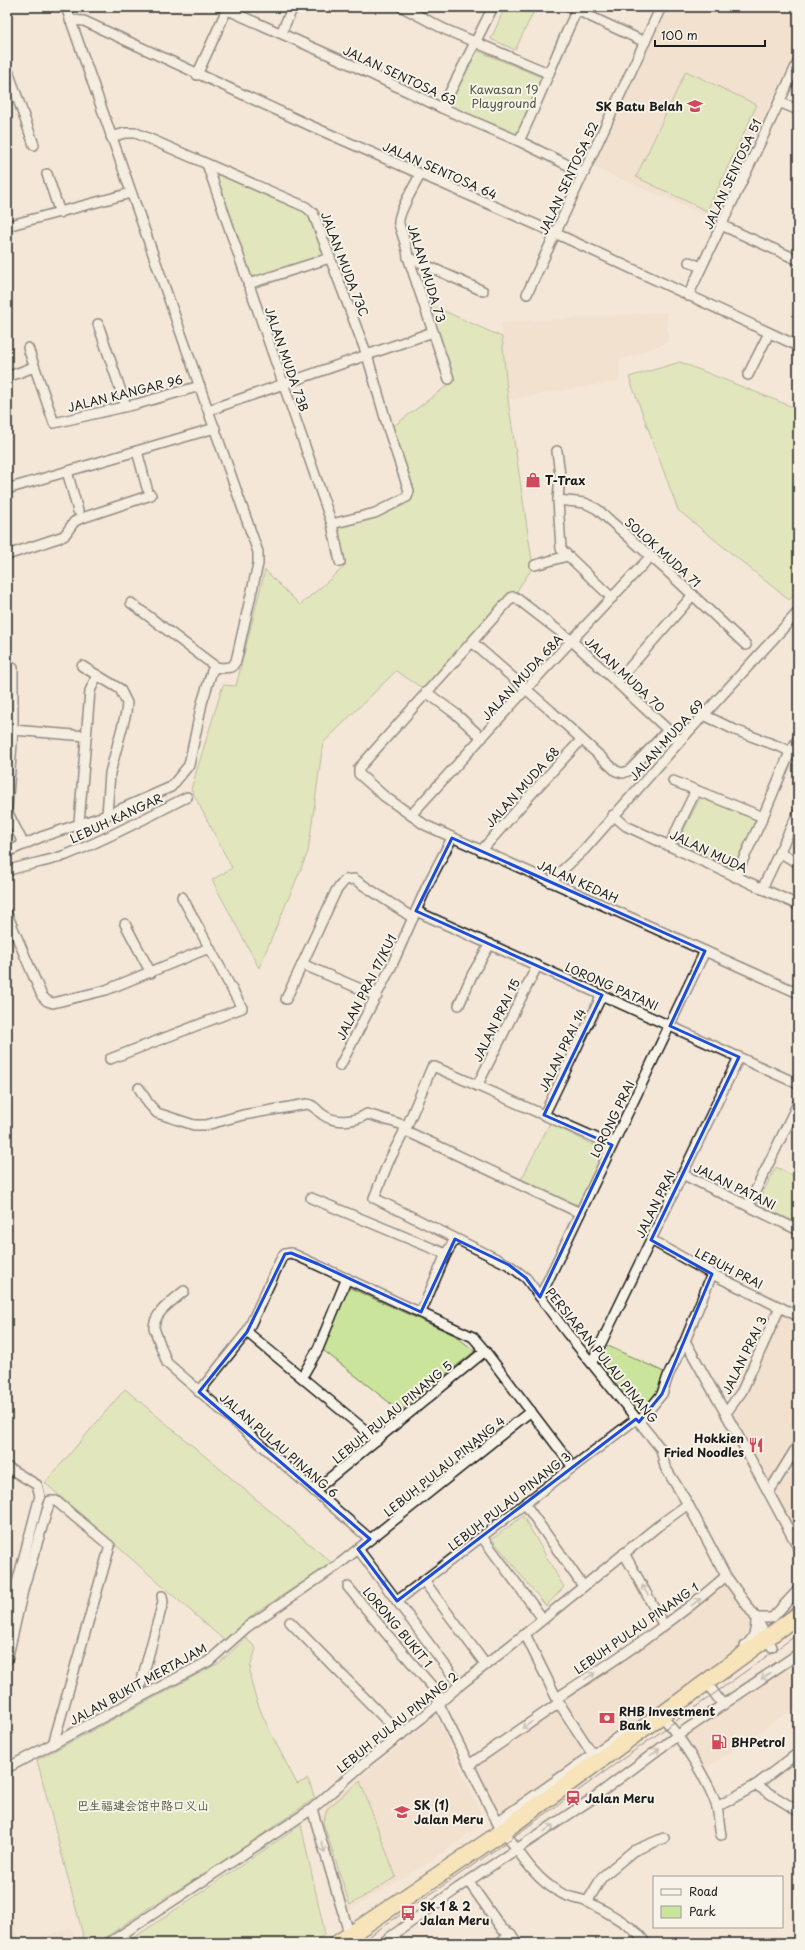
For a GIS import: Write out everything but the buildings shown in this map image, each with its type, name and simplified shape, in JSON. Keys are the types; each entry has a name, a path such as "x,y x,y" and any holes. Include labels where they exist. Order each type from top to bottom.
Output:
{"highway":[{"path":"502,1830 667,1722 712,1690 795,1622"},
{"path":"353,1940 502,1830 595,1758 731,1665 770,1643"}],"street":[{"path":"66,7 209,410 259,558 236,661 232,667 222,668 216,666 131,603"},
{"path":"281,33 293,7"},
{"path":"402,7 444,29 548,73"},
{"path":"442,108 493,7"},
{"name":"JALAN SENTOSA 52","path":"527,294 661,7"},
{"path":"197,74 225,8"},
{"name":"JALAN SENTOSA 63","path":"225,8 442,108 519,141 584,173"},
{"path":"519,141 533,112 574,8 645,42"},
{"name":"JALAN SENTOSA 64","path":"70,20 84,22 420,175 555,233 798,346"},
{"name":"JALAN SENTOSA 51","path":"688,296 798,62"},
{"path":"7,68 34,145"},
{"path":"779,102 798,110"},
{"name":"JALAN MUDA 73C","path":"111,137 125,132 136,133 306,208 313,213 367,355 409,494 407,497 375,513 332,524"},
{"name":"JALAN MUDA 73B","path":"207,164 332,524 340,562"},
{"path":"47,174 60,213"},
{"name":"JALAN MUDA 73","path":"420,175 399,222 408,249 408,257 449,379"},
{"path":"7,226 131,193"},
{"path":"721,225 797,257"},
{"path":"408,257 483,291"},
{"path":"248,284 330,258"},
{"path":"689,262 701,267"},
{"path":"98,324 126,406"},
{"path":"209,410 433,332"},
{"path":"748,375 769,333"},
{"path":"7,377 34,367 28,348"},
{"name":"JALAN KANGAR 96","path":"34,367 54,423 126,406 200,386"},
{"path":"7,489 215,428"},
{"path":"7,555 64,536 74,522 79,519 149,492 137,451"},
{"path":"557,451 560,475 558,500 561,549 612,598"},
{"path":"68,471 78,511"},
{"name":"SOLOK MUDA 71","path":"558,500 592,505 693,595 744,644"},
{"path":"535,565 567,556"},
{"name":"JALAN MUDA 68A","path":"411,815 526,689 650,557"},
{"path":"617,682 693,595"},
{"name":"JALAN MUDA 70","path":"472,642 510,598 515,597 572,641 680,741"},
{"name":"JALAN MUDA 69","path":"550,882 584,850 613,815 798,612"},
{"path":"482,738 456,714 426,692 472,642 616,771 623,772 630,770 668,730"},
{"path":"82,666 120,689 127,703 126,713 110,773 107,815"},
{"path":"7,852 79,823 107,815 171,787 189,765 202,703 212,671 216,666"},
{"path":"13,668 13,730 7,810 24,845"},
{"path":"79,823 90,691 97,675"},
{"name":"JALAN KEDAH","path":"426,692 359,768 359,774 384,796 425,825 452,838 798,993"},
{"path":"704,715 735,730 794,754"},
{"path":"13,730 86,736"},
{"path":"735,877 794,754 798,739"},
{"name":"JALAN MUDA 68","path":"481,851 581,740"},
{"path":"673,781 763,817"},
{"path":"669,846 696,790"},
{"name":"LEBUH KANGAR","path":"7,871 64,856 100,842 188,797"},
{"path":"762,889 798,813"},
{"name":"JALAN MUDA","path":"613,815 626,826 798,905"},
{"name":"JALAN PRAI 17/KU1","path":"340,1066 377,996 427,886 452,838"},
{"path":"779,852 798,863"},
{"name":"LORONG PATANI","path":"302,964 336,891 348,878 354,879 414,914 490,944 798,1084"},
{"path":"110,1059 242,1008 182,897"},
{"path":"7,914 42,996 47,1001 54,1003 84,997 106,990 151,973 209,948"},
{"path":"125,924 151,973"},
{"path":"459,1005 472,975 490,944"},
{"name":"LORONG PRAI","path":"540,1297 705,951"},
{"path":"286,999 302,964 377,996"},
{"name":"JALAN PRAI 15","path":"477,1086 536,966"},
{"name":"JALAN PRAI 14","path":"544,1115 602,995"},
{"name":"JALAN PRAI","path":"592,1362 739,1057"},
{"path":"406,1128 432,1067 435,1067 612,1145"},
{"path":"139,1088 148,1103 157,1113 194,1126 206,1125 243,1115 307,1104 313,1105 329,1119 344,1121 362,1117 367,1114 406,1128 580,1213"},
{"path":"748,1206 798,1103"},
{"name":"PERSIARAN PULAU PINANG","path":"406,1128 388,1163 374,1198 509,1265 526,1278 637,1421 661,1449 666,1467 688,1504 726,1576 756,1618 770,1643"},
{"name":"JALAN PATANI","path":"682,1174 798,1230"},
{"path":"310,1198 446,1254"},
{"path":"421,1312 446,1254 455,1239"},
{"name":"LEBUH PRAI","path":"651,1240 712,1274 798,1316"},
{"path":"199,1392 247,1332 282,1257 290,1253 473,1337 574,1467"},
{"name":"LEBUH PULAU PINANG 3","path":"397,1601 637,1421 662,1394 668,1376 685,1341 712,1274"},
{"path":"302,1377 318,1349 347,1278"},
{"name":"JALAN PULAU PINANG 6","path":"184,1291 158,1314 154,1322 154,1328 167,1363 370,1539"},
{"name":"JALAN PRAI 3","path":"726,1413 742,1391 780,1307"},
{"path":"247,1332 377,1440"},
{"path":"685,1341 726,1413 798,1547"},
{"name":"LEBUH PULAU PINANG 5","path":"314,1491 485,1351"},
{"name":"LEBUH PULAU PINANG 4","path":"370,1539 531,1411"},
{"path":"769,1492 798,1445"},
{"path":"7,1467 37,1485 40,1496 7,1621"},
{"path":"7,1660 24,1586 50,1501 56,1501 110,1546 53,1744"},
{"path":"525,1504 583,1586"},
{"name":"LEBUH PULAU PINANG 2","path":"109,1943 312,1809 367,1761 439,1704 460,1685 658,1526 688,1504"},
{"path":"482,1537 543,1619"},
{"name":"JALAN BUKIT MERTAJAM","path":"7,1768 209,1661 247,1627 338,1565 370,1539"},
{"path":"358,1549 460,1685"},
{"path":"624,1553 663,1624"},
{"name":"LEBUH PULAU PINANG 1","path":"469,1765 698,1600 726,1576"},
{"path":"424,1581 486,1665"},
{"name":"LORONG BUKIT 1","path":"348,1587 437,1692 439,1704 502,1830 540,1879 562,1894 587,1902 625,1924 643,1939 645,1943"},
{"path":"756,1618 773,1617 798,1590"},
{"path":"137,1698 163,1602 162,1596"},
{"path":"756,1618 768,1626 795,1622"},
{"path":"731,1665 738,1652 752,1639 756,1632 756,1618"},
{"path":"290,1622 401,1735"},
{"path":"525,1634 558,1700 595,1758"},
{"path":"382,1943 592,1799 678,1735 798,1654"},
{"path":"712,1690 723,1705"},
{"path":"667,1722 678,1735 717,1807 720,1835"},
{"path":"717,1807 756,1785 798,1753"},
{"path":"756,1785 798,1811"},
{"path":"312,1809 353,1940"},
{"path":"587,1902 602,1877 633,1851 664,1838"},
{"path":"469,1882 502,1929 511,1934 517,1943"},
{"path":"498,1943 511,1934"}],"highlighted area":[{"path":"452,838 705,951 670,1026 739,1057 651,1240 712,1274 662,1394 639,1422 636,1419 397,1601 358,1549 370,1539 199,1392 247,1332 285,1254 291,1253 318,1264 421,1312 455,1239 509,1265 526,1278 540,1297 612,1145 544,1115 602,995 416,911"}],"shaded area":[{"name":"SK Batu Belah","path":"668,7 791,7 798,10 798,46 714,219 592,167"},
{"path":"667,312 668,342 620,361 620,381 508,400 501,323"},
{"path":"780,1315 798,1323 798,1538 733,1419"},
{"path":"724,1581 753,1625 750,1637 688,1685 498,1818 472,1766 563,1703 567,1695"},
{"path":"798,1657 798,1705 703,1771 682,1735"},
{"name":"SK (1) Jalan Meru","path":"436,1716 483,1818 481,1825 427,1864 348,1911 320,1819 325,1806"},
{"path":"11,1918 22,1943 7,1943 7,1920"},
{"path":"71,1927 78,1943 26,1943"}],"green space":[{"path":"505,7 536,7 515,50 491,39"},
{"name":"Kawasan 19 Playground","path":"476,50 546,79 520,137 448,106"},
{"path":"686,71 757,105 707,211 636,177"},
{"path":"207,164 306,207 330,258 248,284"},
{"path":"424,302 502,337 508,400 533,567 516,592 427,691 396,671 323,743 308,852 259,968 212,880 232,868 191,789 223,685 236,686 265,570 300,605 344,567 335,528 407,498 391,428 452,382"},
{"path":"680,362 798,409 798,591 789,600 678,510 629,377"},
{"path":"701,796 758,819 732,868 677,843"},
{"path":"550,1123 605,1151 580,1204 569,1204 521,1180"},
{"path":"776,1167 798,1178 798,1224 757,1204"},
{"path":"348,1287 454,1335 475,1351 400,1411 323,1350"},
{"path":"606,1345 666,1373 655,1398 651,1404 641,1411 636,1411 599,1363 602,1350"},
{"path":"125,1389 332,1563 254,1614 225,1641 45,1483"},
{"path":"523,1516 564,1587 546,1606 492,1539"},
{"name":"巴生福建会馆中路口义山","path":"246,1638 256,1648 250,1673 256,1700 262,1714 297,1784 308,1779 315,1798 212,1869 156,1903 97,1943 85,1943 37,1760 219,1663"},
{"path":"360,1781 396,1877 350,1905 323,1822 328,1808"},
{"path":"301,1825 325,1934 313,1943 126,1943"}],"tram line":[{"path":"359,1943 492,1852 798,1634"}],"place":[{"name":"SK Batu Belah","path":"695,106"},
{"name":"T-Trax","path":"533,480"},
{"name":"Hokkien Fried Noodles","path":"756,1445"},
{"name":"RHB Investment Bank","path":"607,1718"},
{"name":"BHPetrol","path":"719,1742"},
{"name":"Jalan Meru","path":"573,1798"},
{"name":"SK (1) Jalan Meru","path":"402,1812"},
{"name":"SK 1 & 2 Jalan Meru","path":"408,1913"}]}
